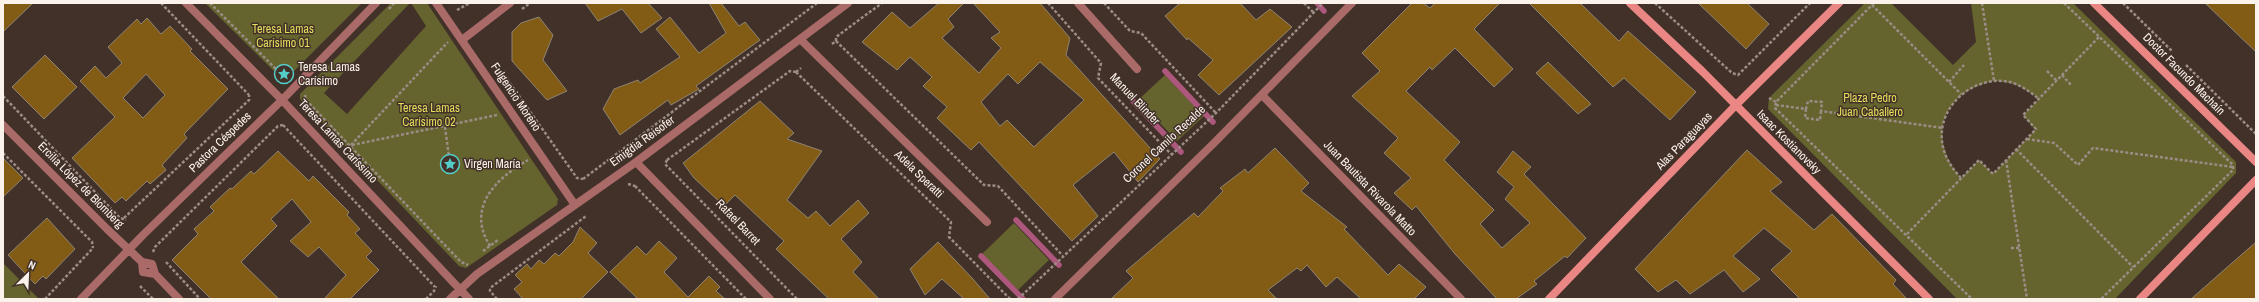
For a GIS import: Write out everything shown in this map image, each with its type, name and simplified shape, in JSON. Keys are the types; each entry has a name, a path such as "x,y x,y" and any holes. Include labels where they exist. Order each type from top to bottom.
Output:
{"main road":[{"name":"Isaac Kostianovsky","path":"1630,3 1929,299"},
{"name":"Alas Paraguayas","path":"1549,299 1735,106 1839,3"},
{"name":"Doctor Facundo Machaín","path":"2094,3 2256,162"},
{"path":"2140,299 2256,180"}],"street":[{"name":"Teresa Lamas Caríssimo","path":"186,3 282,100 470,299"},
{"name":"Pastora Céspedes","path":"81,299 129,249 282,100 376,3"},
{"name":"Fulgencio Moreno","path":"436,3 575,205"},
{"path":"462,40 510,3"},
{"name":"Emigdia Reisofer","path":"450,299 477,274 636,162 848,3"},
{"name":"Manuel Blinder","path":"1078,3 1137,69"},
{"path":"1055,299 1262,95 1352,3"},
{"name":"Adela Speratti","path":"800,39 987,222"},
{"name":"Juan Bautista Rivarola Matto","path":"1262,95 1461,299"},
{"name":"Ercilia López de Blomberg","path":"3,124 142,262 143,272 155,274 179,299"},
{"path":"636,162 770,299"}],"path":[{"path":"161,3 249,95 253,92"},
{"path":"210,3 276,72 283,76"},
{"path":"455,10 461,12 470,3"},
{"name":"Emigdia Reisofer","path":"583,179 817,3"},
{"path":"832,44 836,41 836,37 882,3"},
{"name":"Manuel Blinder","path":"1048,3 1101,63 1098,78 1171,154"},
{"path":"1104,3 1130,31 1141,33 1216,112"},
{"path":"1304,3 1314,13"},
{"name":"Coronel Camilo Recalde","path":"1018,299 1216,112 1323,3"},
{"path":"1655,3 1732,73 1739,76 1810,3"},
{"path":"1982,3 1994,81"},
{"path":"2064,3 2233,166"},
{"path":"2123,3 2173,52"},
{"path":"1961,94 1873,4 1776,104 1775,108 1907,234 1972,299"},
{"path":"175,18 179,14"},
{"path":"1907,234 1979,160 1993,174 2036,129 2023,115 2099,37"},
{"path":"351,145 449,41"},
{"path":"836,41 984,186 998,186 1064,256"},
{"path":"765,42 768,45"},
{"path":"1948,82 1964,65"},
{"path":"2186,65 2256,134"},
{"path":"787,67 790,71 796,72 801,68"},
{"path":"661,167 666,164 667,160 790,71"},
{"path":"2047,71 2057,81"},
{"name":"Adela Speratti","path":"796,72 951,222 949,237 1010,299"},
{"path":"2062,75 2071,85"},
{"name":"Fulgencio Moreno","path":"505,76 577,178 583,179"},
{"path":"1961,178 1949,164 1943,146 1942,128 1949,109 1961,94 1976,85 1994,81 2011,82 2026,88 2039,99"},
{"name":"Pastora Céspedes","path":"125,219 249,100 249,95"},
{"name":"Teresa Lamas Caríssimo","path":"304,95 306,100 351,145 461,262 466,264"},
{"name":"Ercilia López de Blomberg","path":"3,96 120,218 125,219"},
{"path":"1769,98 1776,104 1806,109"},
{"path":"303,103 306,100"},
{"path":"1808,101 1822,102 1820,120 1805,118 1806,109 1808,101"},
{"path":"1821,111 1942,128"},
{"path":"351,145 499,115"},
{"path":"160,256 155,250 155,247 278,126 282,125 435,287 435,293 426,299"},
{"path":"445,127 450,164"},
{"path":"644,133 646,137"},
{"path":"2026,139 2054,143 2078,165 2093,148 2233,166"},
{"path":"2016,150 2133,267"},
{"path":"3,153 92,242 94,249 45,299"},
{"path":"609,159 611,163"},
{"path":"490,246 482,230 481,220 488,195 496,183 510,171 528,160"},
{"path":"2006,160 2027,299"},
{"path":"2101,299 2233,170 2233,166 2236,162"},
{"name":"Rafael Barret","path":"666,164 797,299"},
{"path":"635,186 638,183"},
{"path":"623,188 628,184 635,186 746,299"},
{"path":"490,289 590,212"},
{"path":"92,242 96,239"},
{"path":"2011,248 2020,248"},
{"path":"165,261 200,299"},
{"path":"458,265 461,262"},
{"path":"487,284 497,299"},
{"path":"139,285 153,299"}],"green space":[{"name":"Teresa Lamas Carísimo 01","path":"205,3 362,3 286,79 282,79"},
{"name":"Teresa Lamas Carísimo 02","path":"391,3 410,3 324,93 347,114 426,26 411,3 427,3 558,199 557,205 466,268 459,266 300,99 300,94"},
{"name":"Plaza Pedro Juan Caballero","path":"1865,3 1891,3 1953,65 1976,42 1971,3 2073,3 2236,162 2236,173 2115,299 1957,299 1768,109 1769,98","holes":["1994,81 2018,86 2039,99 2023,115 2035,130 1993,174 1979,160 1961,178 1950,163 1944,147 1942,132 1945,118 1951,106 1962,95 1976,87"]},
{"path":"1165,75 1204,116 1177,141 1138,100"},
{"path":"1014,223 1049,260 1018,290 982,254"},
{"path":"3,263 39,299 3,299"}],"building":[{"path":"3,3 33,3 3,32"},
{"path":"585,3 648,3 662,18 641,33 622,9 598,21"},
{"path":"709,3 721,3 739,26 745,22 760,40 696,86 699,89 671,105 668,100 620,135 603,109 614,89 638,80 640,83 680,57 656,29 670,17 699,53 726,33"},
{"path":"939,3 964,3 948,19 954,27 942,38 979,73 1001,48 991,38 1000,32 973,3 1040,3 1070,38 1066,55 1160,159 1138,182 1114,152 1073,185 1098,216 1072,241 979,142 971,150 937,118 947,107 923,86 932,77 910,57 897,70 862,42 892,12 910,28","holes":["1040,62 1084,100 1034,147 1007,120 1000,126 981,102 1008,74 1018,84"]},
{"path":"1180,3 1240,3 1256,20 1270,9 1292,27 1219,95 1198,75 1213,60 1188,38 1187,40 1165,16"},
{"path":"1412,3 1423,3 1430,8 1435,3 1500,3 1474,29 1513,69 1494,87 1455,48 1432,70 1430,67 1406,91 1460,142 1444,160 1494,210 1480,224 1502,248 1530,223 1505,199 1514,187 1497,172 1513,151 1531,167 1524,174 1586,238 1567,258 1565,256 1534,281 1537,284 1516,299 1497,299 1455,254 1416,206 1412,210 1394,193 1411,178 1384,153 1398,138 1352,96 1380,71 1362,53"},
{"path":"1529,3 1580,3 1619,41 1628,31 1696,92 1670,120 1624,78 1613,87"},
{"path":"1698,3 1747,3 1769,24 1746,49"},
{"path":"2205,3 2256,3 2256,52"},
{"path":"539,17 553,35 543,60 567,91 547,100 512,61 512,32 521,23"},
{"path":"147,18 161,34 170,26 192,49 190,51 228,89 184,134 187,138 162,165 166,170 150,184 147,181 126,201 122,197 115,203 72,158 115,117 80,81 95,66 106,78 122,63 108,47 137,19 141,24","holes":["146,74 165,95 143,118 123,98"]},
{"path":"45,55 77,87 44,119 12,87"},
{"path":"1548,62 1591,104 1578,114 1536,73"},
{"path":"760,101 794,133 787,139 822,151 787,200 808,218 816,211 830,226 858,200 869,213 841,239 862,262 853,272 879,299 829,299 776,249 784,241 735,195 724,206 694,178 683,163"},
{"path":"1275,148 1309,183 1301,191 1347,227 1344,229 1388,275 1399,264 1426,287 1414,299 1361,299 1337,277 1326,287 1307,265 1301,271 1297,268 1268,290 1277,299 1111,299 1133,278 1126,271 1194,213 1198,217 1223,191 1220,188 1245,169 1248,173"},
{"path":"1747,150 1782,182 1770,191 1814,230 1832,214 1896,280 1893,284 1907,299 1800,299 1771,270 1792,251 1764,228 1733,256 1760,279 1743,292 1724,270 1690,294 1676,280 1658,292 1635,269"},
{"path":"278,151 309,181 313,176 349,212 347,215 360,229 355,233 372,251 366,257 379,270 350,299 324,299 346,275 319,247 308,257 290,241 311,222 292,199 271,219 277,226 241,262 279,299 211,299 172,260 198,234 194,229 214,211 210,207 251,171 254,174"},
{"path":"3,158 23,178 3,197"},
{"path":"47,218 75,249 46,279 43,276 35,284 8,255"},
{"path":"580,227 597,243 588,253 608,272 581,299 523,299 514,289 522,282 515,275 527,264 531,269 539,260 544,264 555,253 559,256 573,242"},
{"path":"659,241 677,258 664,272 688,297 709,276 720,287 716,291 725,299 638,299 610,272 637,246 646,255"},
{"path":"938,242 990,299 964,299 942,279 925,295 910,269"},
{"path":"2256,242 2256,299 2191,299 2224,270"}],"waterway":[{"path":"1317,3 1324,11"},
{"path":"1165,71 1213,122"},
{"path":"1133,101 1181,152"},
{"path":"1016,220 1059,265"},
{"path":"981,256 1023,299"}],"place":[{"name":"Teresa Lamas Carísimo","path":"284,74"},
{"name":"Virgen María","path":"450,164"}]}
